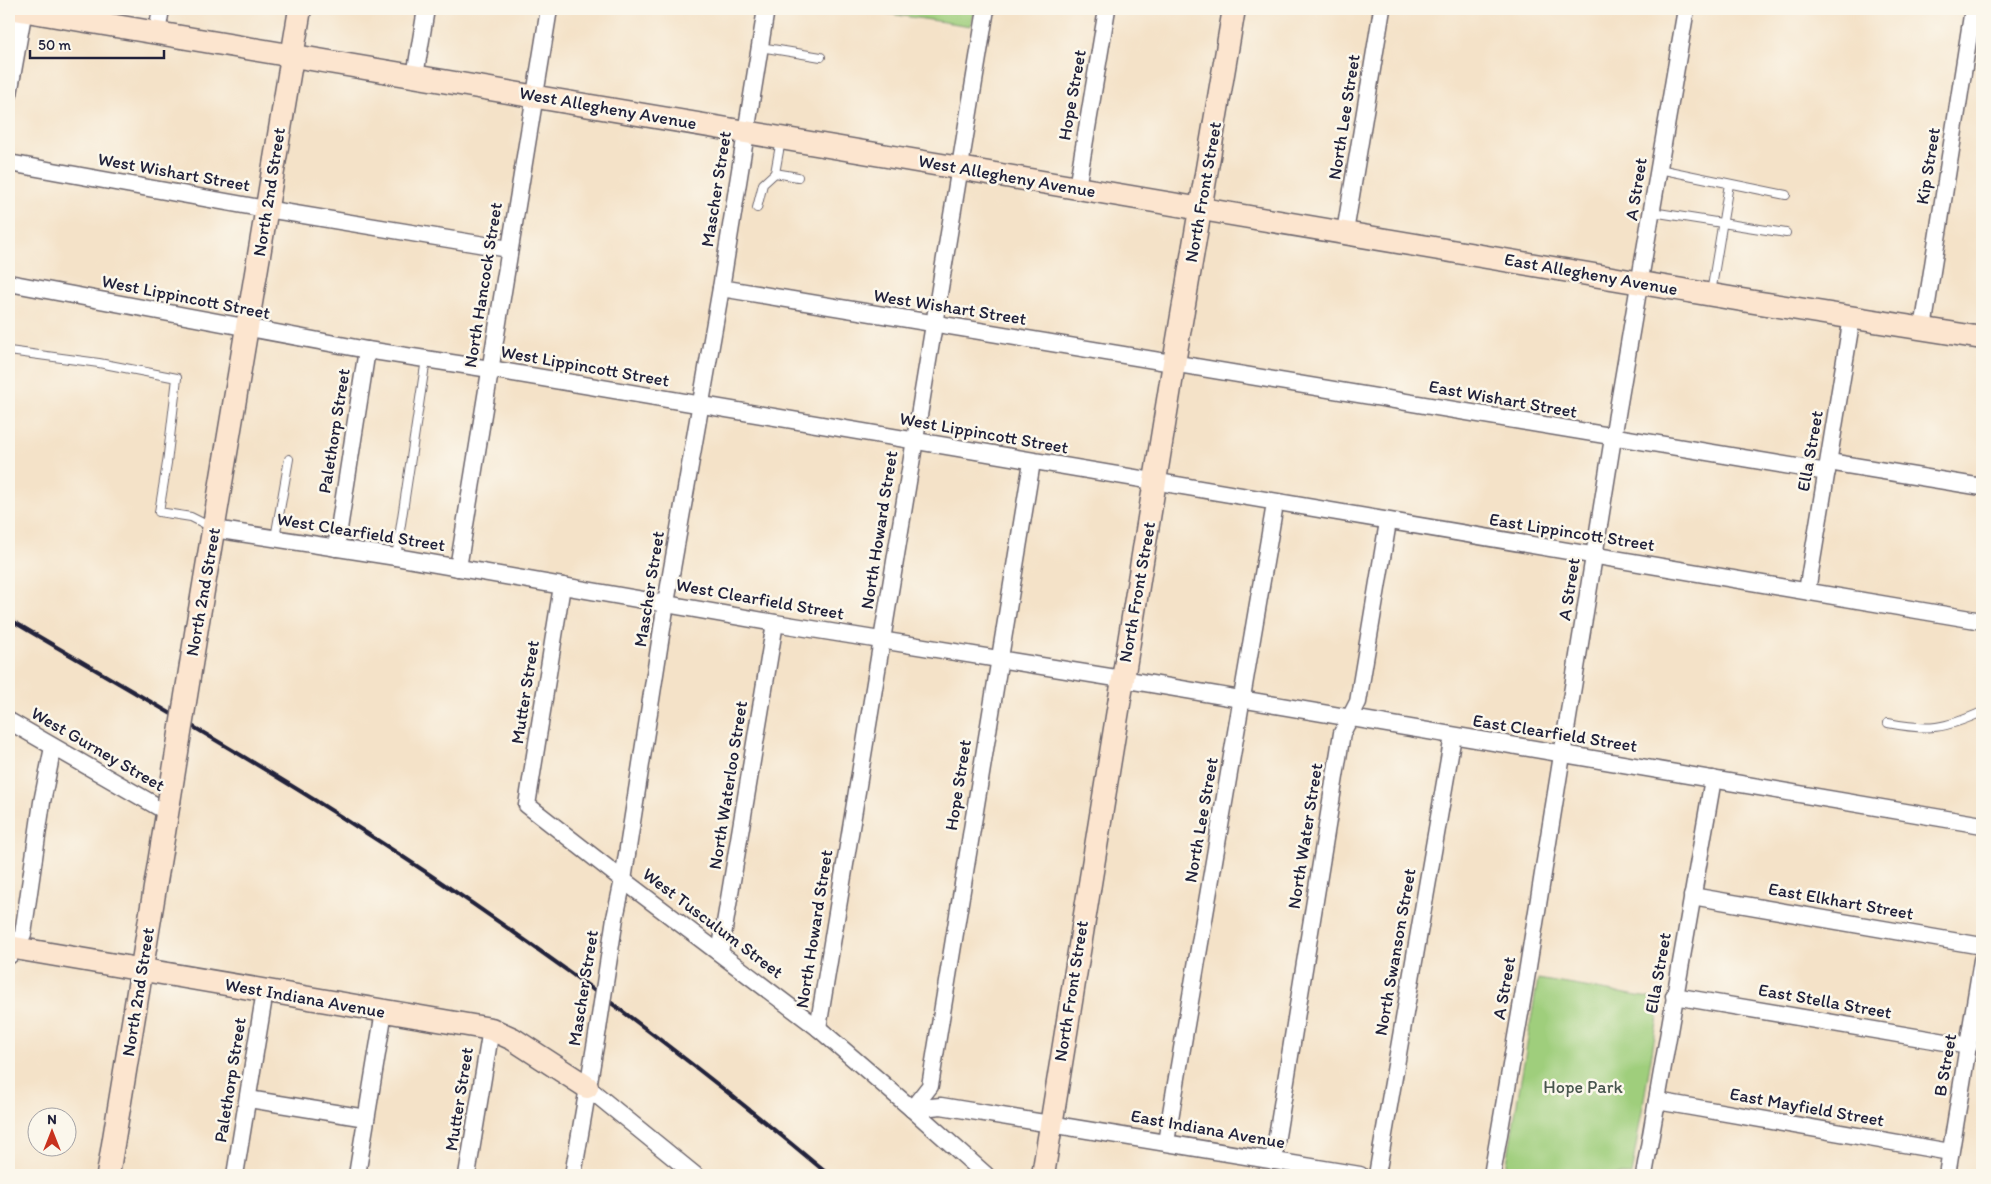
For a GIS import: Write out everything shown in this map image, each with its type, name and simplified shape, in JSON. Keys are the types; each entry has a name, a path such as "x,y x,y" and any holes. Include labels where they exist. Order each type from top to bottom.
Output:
{"street":[{"path":"9,94 21,9"},
{"name":"West Allegheny Avenue","path":"21,9 1201,209"},
{"path":"157,32 161,9"},
{"name":"North 2nd Street","path":"108,1175 300,9"},
{"path":"415,76 426,9"},
{"name":"North Hancock Street","path":"458,568 549,9"},
{"name":"Mascher Street","path":"573,1175 666,603 721,288 766,9"},
{"name":"North Howard Street","path":"818,1028 986,9"},
{"name":"Hope Street","path":"1077,188 1107,9"},
{"name":"North Front Street","path":"1043,1175 1122,679 1234,9"},
{"name":"North Lee Street","path":"1345,232 1382,9"},
{"name":"A Street","path":"1492,1175 1686,9"},
{"name":"Kip Street","path":"1923,329 1969,9"},
{"name":"West Wishart Street","path":"9,163 266,209 510,249"},
{"name":"East Allegheny Avenue","path":"1201,209 1982,338"},
{"name":"West Lippincott Street","path":"9,283 367,350 490,369 1156,482"},
{"name":"West Wishart Street","path":"721,288 1174,363"},
{"name":"Ella Street","path":"1807,591 1852,317"},
{"name":"Palethorp Street","path":"336,548 367,350"},
{"name":"East Wishart Street","path":"1174,363 1614,438 1982,487"},
{"name":"Hope Street","path":"912,1108 930,1086 1032,462"},
{"name":"East Lippincott Street","path":"1156,482 1275,504 1595,555 1982,621"},
{"name":"North Lee Street","path":"1166,1142 1275,504"},
{"name":"North Water Street","path":"1282,1164 1342,733 1358,702 1388,522"},
{"name":"West Clearfield Street","path":"214,529 1122,679"},
{"name":"Mutter Street","path":"527,805 562,586"},
{"name":"North Waterloo Street","path":"720,954 775,623"},
{"name":"East Clearfield Street","path":"1122,679 1982,825"},
{"name":"West Gurney Street","path":"9,721 53,747 168,807"},
{"name":"North Swanson Street","path":"1378,1175 1453,736"},
{"path":"11,951 23,934 42,802 53,747"},
{"name":"Ella Street","path":"1644,1175 1713,779"},
{"name":"West Tusculum Street","path":"527,805 622,880 818,1028 912,1108 986,1175"},
{"name":"East Elkhart Street","path":"1692,896 1982,946"},
{"name":"West Indiana Avenue","path":"11,951 265,991 491,1030 513,1039 587,1087"},
{"name":"B Street","path":"1947,1175 1982,960"},
{"name":"Palethorp Street","path":"235,1175 265,991"},
{"name":"East Stella Street","path":"1674,996 1969,1046"},
{"path":"357,1175 384,1011"},
{"name":"Mutter Street","path":"467,1175 491,1030"},
{"path":"587,1087 689,1173"},
{"path":"248,1099 366,1118"},
{"name":"East Mayfield Street","path":"1657,1101 1950,1152"},
{"path":"912,1108 941,1106 1050,1123"},
{"name":"East Indiana Avenue","path":"1050,1123 1282,1164 1360,1175"}],"lane":[{"path":"760,46 821,57"},
{"path":"757,208 763,184 775,173 782,138"},
{"path":"1659,170 1786,195"},
{"path":"775,173 798,177"},
{"path":"1710,294 1729,184"},
{"path":"1652,212 1786,233"},
{"path":"9,351 177,378 168,463 158,512 190,517 214,529"},
{"path":"396,558 426,359"},
{"path":"275,538 288,459"},
{"path":"1888,723 1918,729 1932,728 1953,724 1982,712"}],"green space":[{"path":"856,9 974,9 971,26"},
{"name":"Hope Park","path":"1538,979 1661,1000 1631,1175 1505,1174"}],"railway":[{"path":"9,619 302,792 469,901 531,944 652,1034 829,1175"}]}
